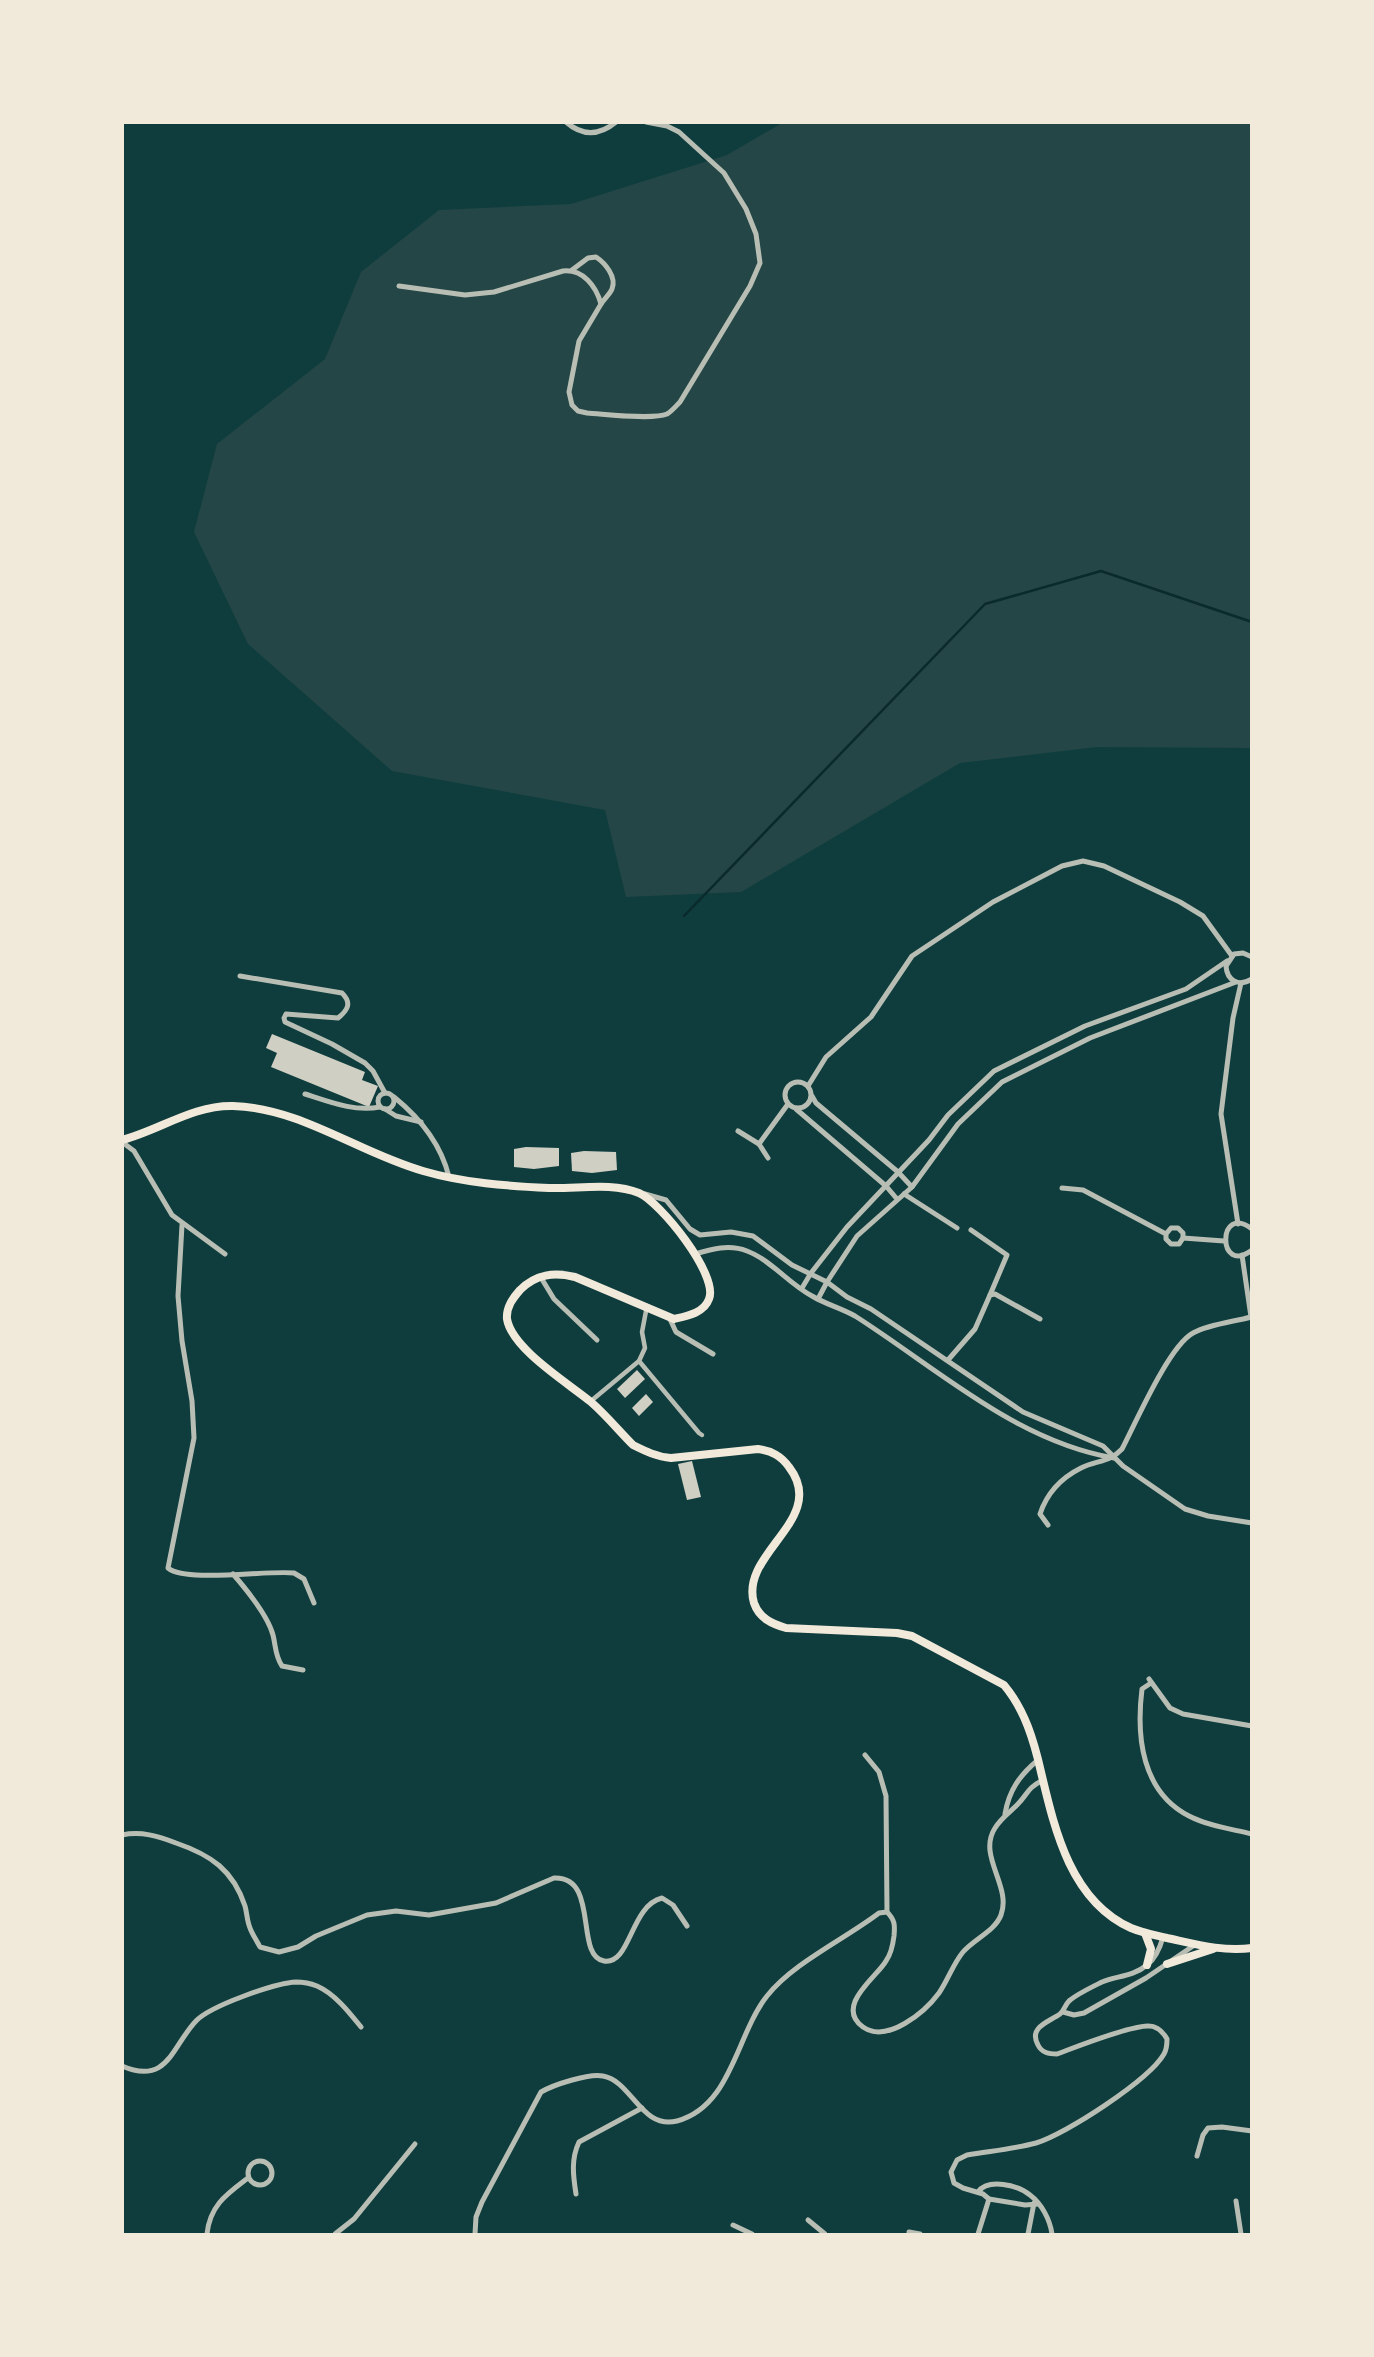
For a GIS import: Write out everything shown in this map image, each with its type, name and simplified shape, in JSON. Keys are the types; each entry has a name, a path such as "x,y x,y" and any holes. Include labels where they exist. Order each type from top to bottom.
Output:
{"main road":[{"path":"122,1141 194,1111 215,1107 244,1107 298,1120 379,1156 424,1172 516,1186 620,1188 642,1194 656,1205 695,1254 709,1280 711,1291 703,1308 674,1319 575,1277 562,1274 540,1276 526,1284 507,1310 508,1320 519,1341 554,1375 590,1402 633,1444 662,1458 758,1450 771,1451 778,1456 798,1482 798,1504 753,1580 753,1598 761,1614 769,1622 786,1628 912,1636 991,1676 1004,1685 1022,1709 1060,1842 1085,1892 1100,1908 1124,1925 1145,1933 1216,1948 1251,1948"},
{"path":"1145,1933 1151,1946 1147,1965"},
{"path":"1167,1964 1216,1948"}],"street":[{"path":"566,122 585,133 597,133 616,122"},
{"path":"399,286 465,295 494,292 572,270 588,258 596,257 605,264 613,280 612,288 579,341 569,392 572,405 578,411 587,413 665,415 680,402 750,286 760,263 756,234 746,209 724,173 679,132 667,126 646,122"},
{"path":"572,270 582,274 593,287 601,304"},
{"path":"808,1086 826,1057 870,1017 912,956 993,902 1072,863 1094,862 1104,866 1180,902 1203,916 1229,959 1226,971 1238,983"},
{"path":"802,1288 847,1227 929,1140 948,1115 994,1071 1085,1026 1186,989 1242,953 1251,957"},
{"path":"240,976 342,993 349,1005 346,1012 338,1018 286,1014 285,1022 365,1063 373,1071 385,1093 394,1097 421,1122 445,1160 450,1177"},
{"path":"818,1299 857,1236 912,1187 958,1124 1002,1082 1090,1038 1251,979"},
{"path":"1238,983 1221,1114 1238,1224"},
{"path":"897,1199 886,1186 788,1104 785,1096 787,1087 800,1082 808,1086 816,1103 912,1187"},
{"path":"385,1093 378,1098 383,1108 396,1116 421,1122"},
{"path":"305,1094 365,1110 393,1106 394,1097"},
{"path":"796,1109 805,1107 812,1096"},
{"path":"759,1144 788,1104"},
{"path":"738,1131 759,1144 768,1158"},
{"path":"122,1141 134,1151 166,1209 182,1224 225,1254"},
{"path":"1062,1188 1083,1190 1166,1234"},
{"path":"642,1194 666,1200 690,1228 700,1234 731,1232 753,1236 792,1265 811,1273 871,1309 1023,1412 1103,1446 1123,1466 1185,1509 1251,1524"},
{"path":"904,1194 957,1228"},
{"path":"182,1224 178,1296 181,1340 192,1401 194,1438 169,1568 178,1573 286,1572 300,1575 304,1578 314,1603"},
{"path":"1224,1241 1229,1228 1238,1224 1247,1225 1251,1229"},
{"path":"1171,1228 1178,1228 1183,1233 1181,1243 1174,1245 1167,1241 1166,1234 1171,1228"},
{"path":"948,1360 975,1329 1007,1255 971,1230"},
{"path":"1183,1238 1224,1241"},
{"path":"1224,1241 1232,1253 1241,1255 1251,1250"},
{"path":"695,1254 715,1248 745,1250 818,1299 852,1314 1022,1427 1098,1455 1114,1458"},
{"path":"1048,1525 1040,1514 1051,1490 1081,1468 1114,1458 1122,1449 1173,1354 1184,1339 1200,1330 1251,1317 1241,1255"},
{"path":"540,1276 554,1299 597,1339"},
{"path":"990,1295 995,1294 1040,1319"},
{"path":"590,1402 639,1361 645,1348 642,1332 647,1306"},
{"path":"669,1317 676,1332 713,1354"},
{"path":"639,1361 702,1434"},
{"path":"233,1574 272,1633 277,1658 282,1666 303,1670"},
{"path":"1251,1726 1190,1717 1170,1708 1150,1681 1142,1689 1140,1735 1150,1777 1170,1803 1190,1817 1251,1834"},
{"path":"865,1755 879,1772 886,1796 887,1912 895,1925 893,1944 886,1962 861,1989 854,2006 860,2025 872,2032 886,2032 903,2025 930,2003 961,1955 999,1920 1003,1911 1001,1888 992,1863 990,1840 1005,1814 1018,1804 1030,1787 1043,1780"},
{"path":"1005,1814 1008,1798 1022,1773 1038,1760"},
{"path":"122,1835 138,1833 162,1838 212,1858 237,1887 250,1928 260,1947 279,1952 298,1947 316,1936 368,1915 396,1911 429,1914 496,1903 562,1877 578,1888 591,1947 598,1959 614,1960 622,1952 646,1906 653,1900 662,1898 673,1905 687,1926"},
{"path":"475,2235 476,2217 482,2202 541,2092 593,2076 603,2076 621,2087 657,2119 667,2122 695,2114 709,2104 718,2092 758,2010 778,1984 879,1913 887,1912"},
{"path":"1035,2203 989,2199 978,2192 963,2188 951,2179 951,2172 957,2160 967,2155 1038,2142 1069,2128 1108,2104 1166,2053 1167,2039 1157,2028 1151,2026 1134,2028 1056,2054 1046,2053 1036,2040 1038,2029 1046,2021 1063,2012 1068,2002 1097,1985 1131,1974 1147,1965 1158,1952 1163,1937"},
{"path":"1063,2012 1079,2015 1146,1978 1196,1944"},
{"path":"122,2066 142,2071 154,2070 173,2056 196,2021 206,2013 241,1998 296,1982 317,1986 331,1996 360,2026"},
{"path":"1097,1985 1106,2000"},
{"path":"576,2194 573,2166 574,2152 579,2142 642,2108"},
{"path":"1198,2156 1203,2135 1208,2128 1251,2131"},
{"path":"335,2235 354,2219 415,2144"},
{"path":"207,2235 214,2208 223,2196 248,2178 249,2165 255,2161 265,2161 272,2169 270,2180 264,2184 257,2185 248,2178"},
{"path":"978,2192 987,2184 999,2184 1023,2191 1044,2212 1052,2235"},
{"path":"999,2184 999,2200"},
{"path":"978,2235 989,2199"},
{"path":"1236,2201 1241,2235"},
{"path":"1028,2235 1035,2203"},
{"path":"808,2221 825,2235"},
{"path":"733,2225 752,2235"},
{"path":"909,2232 920,2235"}],"shaded area":[{"path":"782,123 1251,123 1251,748 1097,747 960,763 741,892 626,897 605,810 392,771 248,644 194,532 217,444 325,359 361,272 439,210 571,204 727,155"}],"building":[{"path":"272,1034 365,1072 362,1080 378,1086 369,1107 271,1067 277,1053 266,1048"},
{"path":"559,1148 559,1166 534,1169 514,1167 514,1149"},
{"path":"616,1152 617,1170 592,1173 572,1171 571,1153"},
{"path":"637,1370 645,1379 625,1398 617,1389"},
{"path":"646,1394 653,1402 639,1416 632,1408"},
{"path":"692,1461 701,1497 687,1500 678,1464"}],"waterway":[{"path":"684,916 985,604 1101,571 1252,622"}]}
